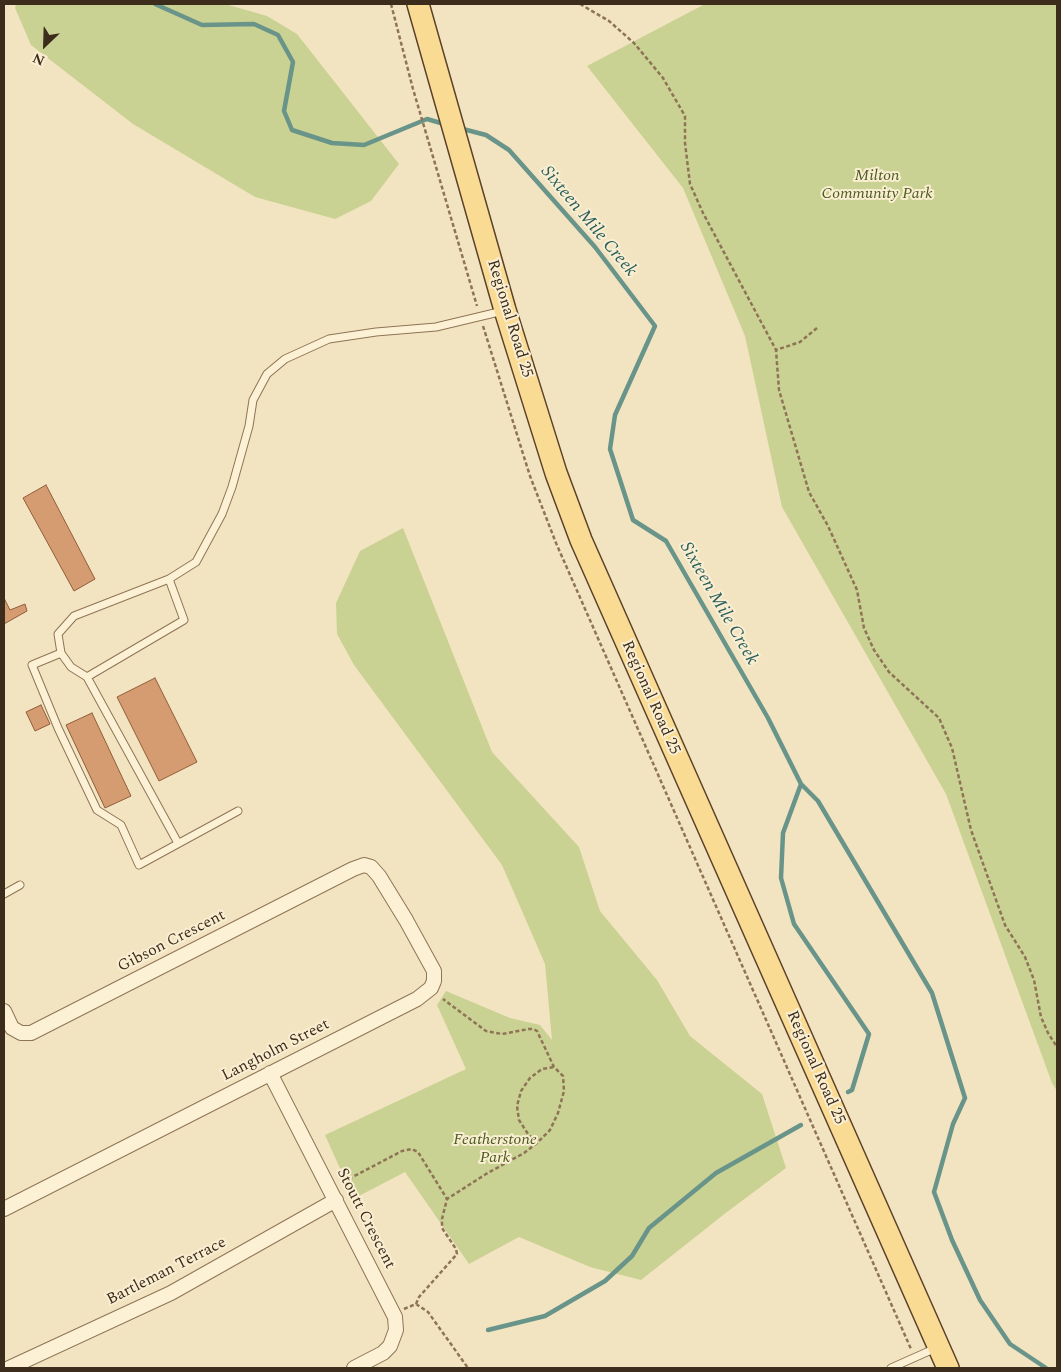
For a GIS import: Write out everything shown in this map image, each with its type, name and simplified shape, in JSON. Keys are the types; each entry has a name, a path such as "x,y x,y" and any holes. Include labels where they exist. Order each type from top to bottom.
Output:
{"main road":[{"name":"Regional Road 25","path":"418,4 505,310 556,472 581,540 948,1368"}],"street":[{"name":"Gibson Crescent","path":"4,1011 12,1028 21,1033 31,1032 364,865"},
{"name":"Langholm Street","path":"4,1209 417,1000 431,988 434,981 434,971 430,962 379,876 371,868 364,865"},
{"name":"Stoutt Crescent","path":"270,1073 393,1313 396,1330 390,1346 383,1353 354,1368"},
{"name":"Bartleman Terrace","path":"9,1368 171,1293 336,1200"}],"lane":[{"path":"178,843 87,677 71,667 61,653 58,634 74,616 169,579 196,562 222,514 232,487 249,426 253,400 267,374 285,359 329,339 436,326 505,310"},
{"path":"87,677 184,620 169,579"},
{"path":"61,653 32,665 58,728 97,810 121,825 139,865 238,811"},
{"path":"4,894 20,886"},
{"path":"891,1368 938,1346"}],"path":[{"path":"391,4 413,89 480,316 530,476 556,543 915,1357"},
{"path":"580,4 609,21 634,43 663,78 685,116 685,142 690,184 703,213 776,350 779,390 809,492 828,526 857,590 864,628 874,650 889,672 939,718 952,748 971,830 1005,925 1025,957 1034,980 1041,1017 1057,1047"},
{"path":"776,350 800,342 817,328"},
{"path":"416,1304 418,1297 458,1254 442,1228 442,1219 447,1199 524,1153 536,1143 550,1130 558,1113 564,1091 563,1076 554,1067 537,1031 533,1029 502,1034 486,1031 443,999"},
{"path":"536,1143 519,1120 518,1106 521,1091 530,1078 542,1069 554,1067"},
{"path":"343,1182 402,1151 412,1149 418,1152 447,1199"},
{"path":"393,1313 416,1304"},
{"path":"416,1304 428,1312 468,1368"}],"green space":[{"path":"16,4 225,4 267,16 297,34 399,164 371,201 335,219 255,197 133,124 31,45 15,8"},
{"name":"Milton Community Park","path":"705,4 1057,4 1057,1091 1052,1083 946,794 782,507 745,336 683,188 587,66"},
{"name":"Featherstone Park","path":"403,528 492,752 579,847 600,911 657,980 690,1036 762,1094 786,1168 641,1280 590,1267 519,1237 469,1264 405,1172 355,1198 325,1135 466,1069 437,1005 446,991 510,1018 540,1025 552,1040 545,964 502,865 354,665 337,634 336,603 360,551"}],"building":[{"path":"46,485 95,579 74,591 23,498"},
{"path":"4,598 10,610 25,604 27,611 4,624"},
{"path":"155,678 197,762 159,781 117,697"},
{"path":"41,705 50,724 35,731 26,712"},
{"path":"92,713 131,796 105,808 66,725"}],"waterway":[{"name":"Sixteen Mile Creek","path":"155,4 202,25 254,24 278,35 293,62 284,111 292,130 332,143 364,145 427,119 444,124"},
{"name":"Sixteen Mile Creek","path":"459,128 486,135 509,150 595,247 655,326 615,415 610,449 633,520 666,541 768,718 801,784 818,801 932,993 965,1098 953,1124 934,1192 952,1240 980,1300 1010,1344 1046,1368"},
{"path":"801,784 783,833 781,878 794,924 869,1034 852,1090 848,1092"},
{"path":"488,1330 545,1316 605,1281 632,1256 649,1228 716,1173 801,1125"}]}
